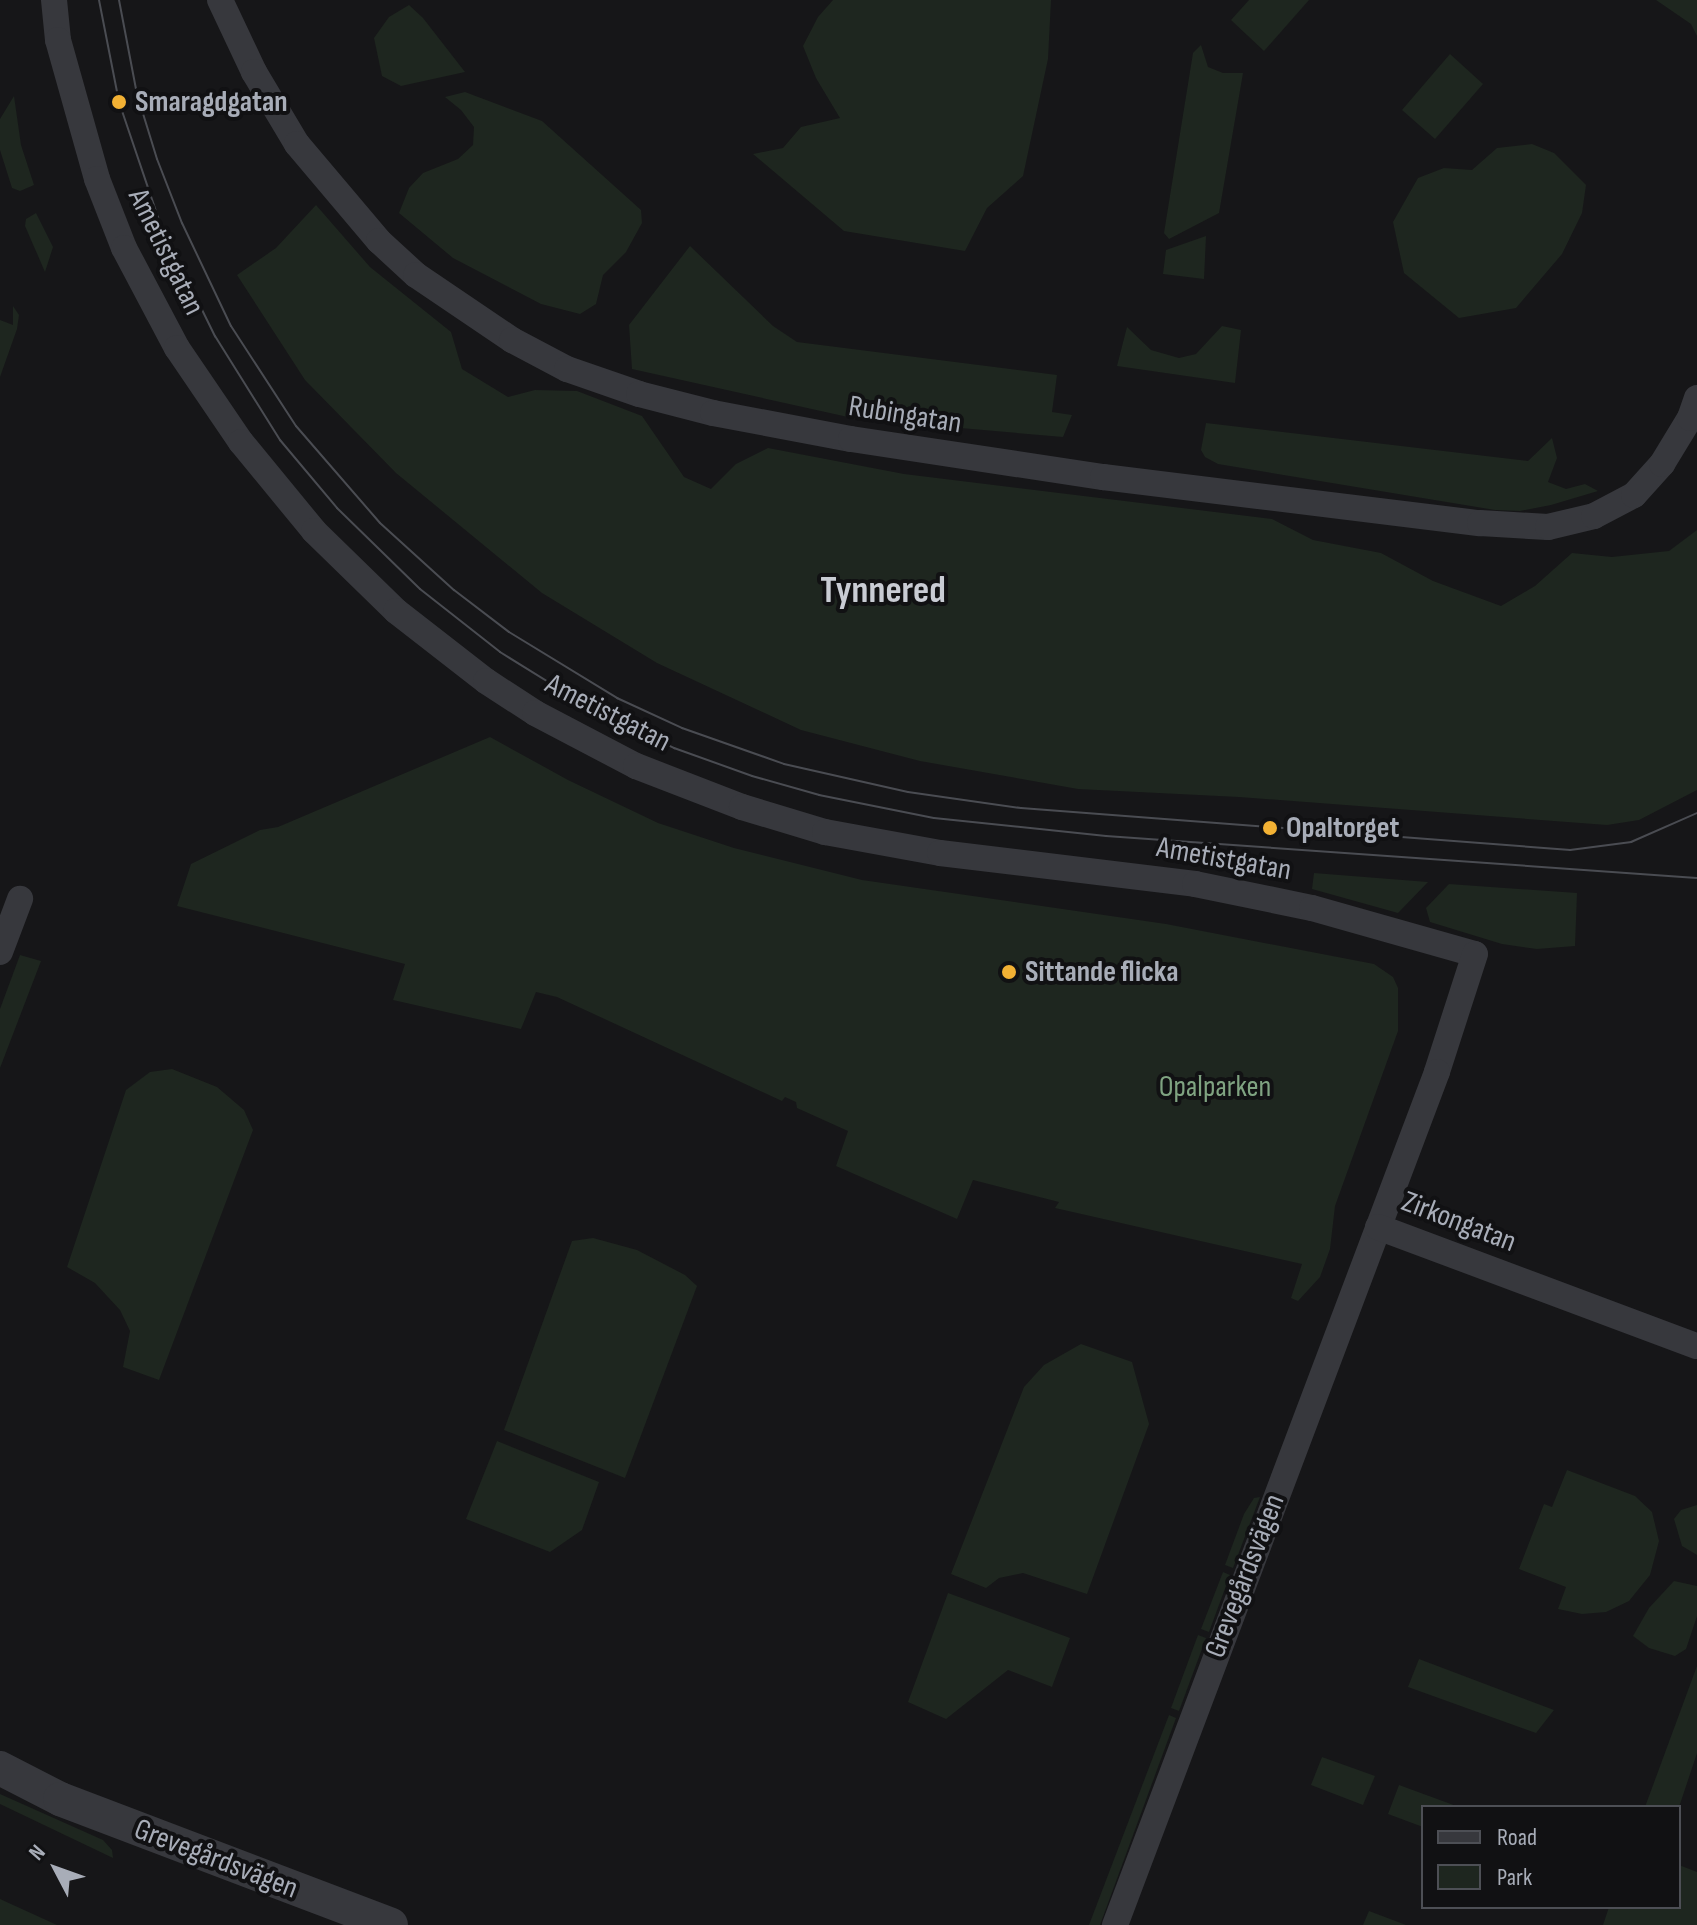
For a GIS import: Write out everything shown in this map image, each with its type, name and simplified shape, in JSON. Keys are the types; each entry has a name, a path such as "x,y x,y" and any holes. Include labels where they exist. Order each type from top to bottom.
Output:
{"street":[{"name":"Ametistgatan","path":"54,0 58,40 111,217 148,298 208,396 276,488 314,531 396,611 486,681 535,713 636,766 689,789 825,832 940,853 1195,884 1327,912 1475,954"},
{"name":"Rubingatan","path":"220,0 254,72 297,144 379,241 416,275 512,340 567,369 639,394 713,413 851,439 1103,477 1480,523 1548,527 1594,516 1634,495 1662,464 1690,418 1697,398"},
{"path":"0,952 20,899"},
{"name":"Zirkongatan","path":"1475,954 1437,1072 1378,1227 1697,1346"},
{"name":"Grevegårdsvägen","path":"1115,1925 1378,1227"},
{"name":"Grevegårdsvägen","path":"0,1768 60,1799 391,1925"}],"green space":[{"path":"833,0 1051,0 1048,59 1023,176 987,208 965,251 844,231 753,154 783,148 801,127 840,118 816,78 803,46 818,17"},
{"path":"1249,0 1309,0 1264,51 1231,20"},
{"path":"1656,0 1697,0 1697,36 1691,24"},
{"path":"409,5 423,18 465,72 401,86 382,76 374,38 389,17"},
{"path":"1201,45 1208,67 1223,73 1243,73 1219,213 1169,239 1164,233 1193,53"},
{"path":"1450,54 1483,84 1435,139 1402,110"},
{"path":"465,92 542,121 641,210 642,223 626,252 603,275 596,304 580,314 541,304 453,258 399,213 409,188 423,173 458,159 473,145 474,127 461,110 445,97"},
{"path":"14,96 21,145 34,185 20,191 12,188 0,150 0,119"},
{"path":"1532,144 1554,153 1586,185 1582,213 1562,254 1516,308 1459,318 1404,273 1393,222 1418,178 1444,168 1472,170 1497,148"},
{"path":"316,205 370,267 451,332 462,369 508,397 535,390 577,391 642,416 684,477 711,489 736,464 768,448 904,474 1272,519 1313,540 1381,553 1433,581 1501,606 1535,586 1572,553 1612,557 1669,551 1697,530 1697,790 1639,820 1607,825 1239,797 1078,789 920,761 801,730 657,663 542,593 396,473 305,380 237,275 276,248"},
{"path":"36,213 53,247 45,272 25,226 26,219"},
{"path":"1206,236 1204,279 1163,274 1166,250"},
{"path":"690,246 773,326 797,342 1057,375 1052,412 1072,415 1063,437 857,419 632,369 629,325"},
{"path":"13,306 19,315 17,329 0,377 0,320 13,325"},
{"path":"1222,326 1241,330 1235,383 1117,366 1127,327 1151,350 1179,358 1196,354"},
{"path":"1206,423 1528,461 1552,438 1557,458 1548,482 1566,489 1585,484 1598,491 1520,511 1495,510 1218,464 1205,457 1201,450"},
{"name":"Opalparken","path":"490,737 568,780 658,823 734,848 862,880 1166,924 1374,964 1393,977 1398,988 1398,1031 1335,1206 1330,1249 1320,1277 1298,1301 1291,1298 1302,1264 1055,1208 1059,1202 973,1180 957,1219 836,1166 848,1131 797,1108 796,1102 785,1097 782,1101 557,997 536,992 521,1029 393,1000 405,964 177,906 191,864 260,830 278,827"},
{"path":"1314,873 1428,882 1398,913 1312,889"},
{"path":"1449,884 1577,893 1575,946 1537,949 1502,944 1430,922 1426,908"},
{"path":"20,955 41,961 0,1068 0,1009"},
{"path":"172,1069 217,1087 244,1110 253,1130 159,1380 123,1367 130,1331 120,1310 95,1283 67,1267 126,1090 150,1072"},
{"path":"593,1238 637,1250 685,1275 697,1286 625,1478 504,1430 572,1241"},
{"path":"1081,1344 1132,1362 1149,1424 1087,1594 1023,1573 999,1578 986,1588 951,1574 1024,1387 1044,1365"},
{"path":"497,1441 599,1482 582,1530 550,1552 466,1519"},
{"path":"1567,1470 1635,1496 1652,1512 1659,1541 1650,1575 1629,1601 1606,1612 1582,1614 1558,1609 1566,1587 1519,1569 1544,1504 1552,1507"},
{"path":"1260,1497 1233,1568 1225,1565 1244,1514 1254,1498"},
{"path":"1697,1505 1697,1555 1682,1546 1674,1519 1681,1510"},
{"path":"1223,1572 1230,1575 1209,1632 1201,1629"},
{"path":"1674,1581 1697,1586 1697,1616 1686,1649 1675,1656 1649,1648 1633,1636 1649,1608"},
{"path":"948,1593 1070,1638 1052,1687 1008,1670 946,1719 908,1702"},
{"path":"1198,1635 1206,1638 1179,1711 1171,1708"},
{"path":"1419,1659 1554,1710 1536,1733 1408,1687"},
{"path":"1697,1666 1697,1753 1680,1805 1646,1805"},
{"path":"1169,1715 1176,1718 1100,1925 1089,1925"},
{"path":"1322,1757 1375,1776 1363,1805 1311,1785"},
{"path":"1399,1785 1454,1805 1421,1805 1421,1826 1388,1814"},
{"path":"0,1794 103,1840 112,1850 113,1858 0,1804"},
{"path":"1681,1866 1697,1872 1697,1925 1603,1925 1608,1909 1681,1909"},
{"path":"0,1899 57,1925 0,1925"},
{"path":"1369,1911 1406,1925 1363,1925"}],"tram line":[{"path":"99,0 119,102 161,226 215,336 280,440 337,508 420,589 500,652 587,706 674,748 752,776 819,795 934,818 1106,836 1697,878"},
{"path":"119,0 137,94 157,159 182,223 231,326 296,426 380,523 454,590 509,632 617,698 682,728 784,764 908,792 1021,808 1570,850 1631,842 1697,813"}],"place":[{"name":"Smaragdgatan","path":"119,102"},
{"name":"Opaltorget","path":"1270,828"},
{"name":"Sittande flicka","path":"1009,972"}],"district":[{"name":"Tynnered","path":"883,591"}]}
